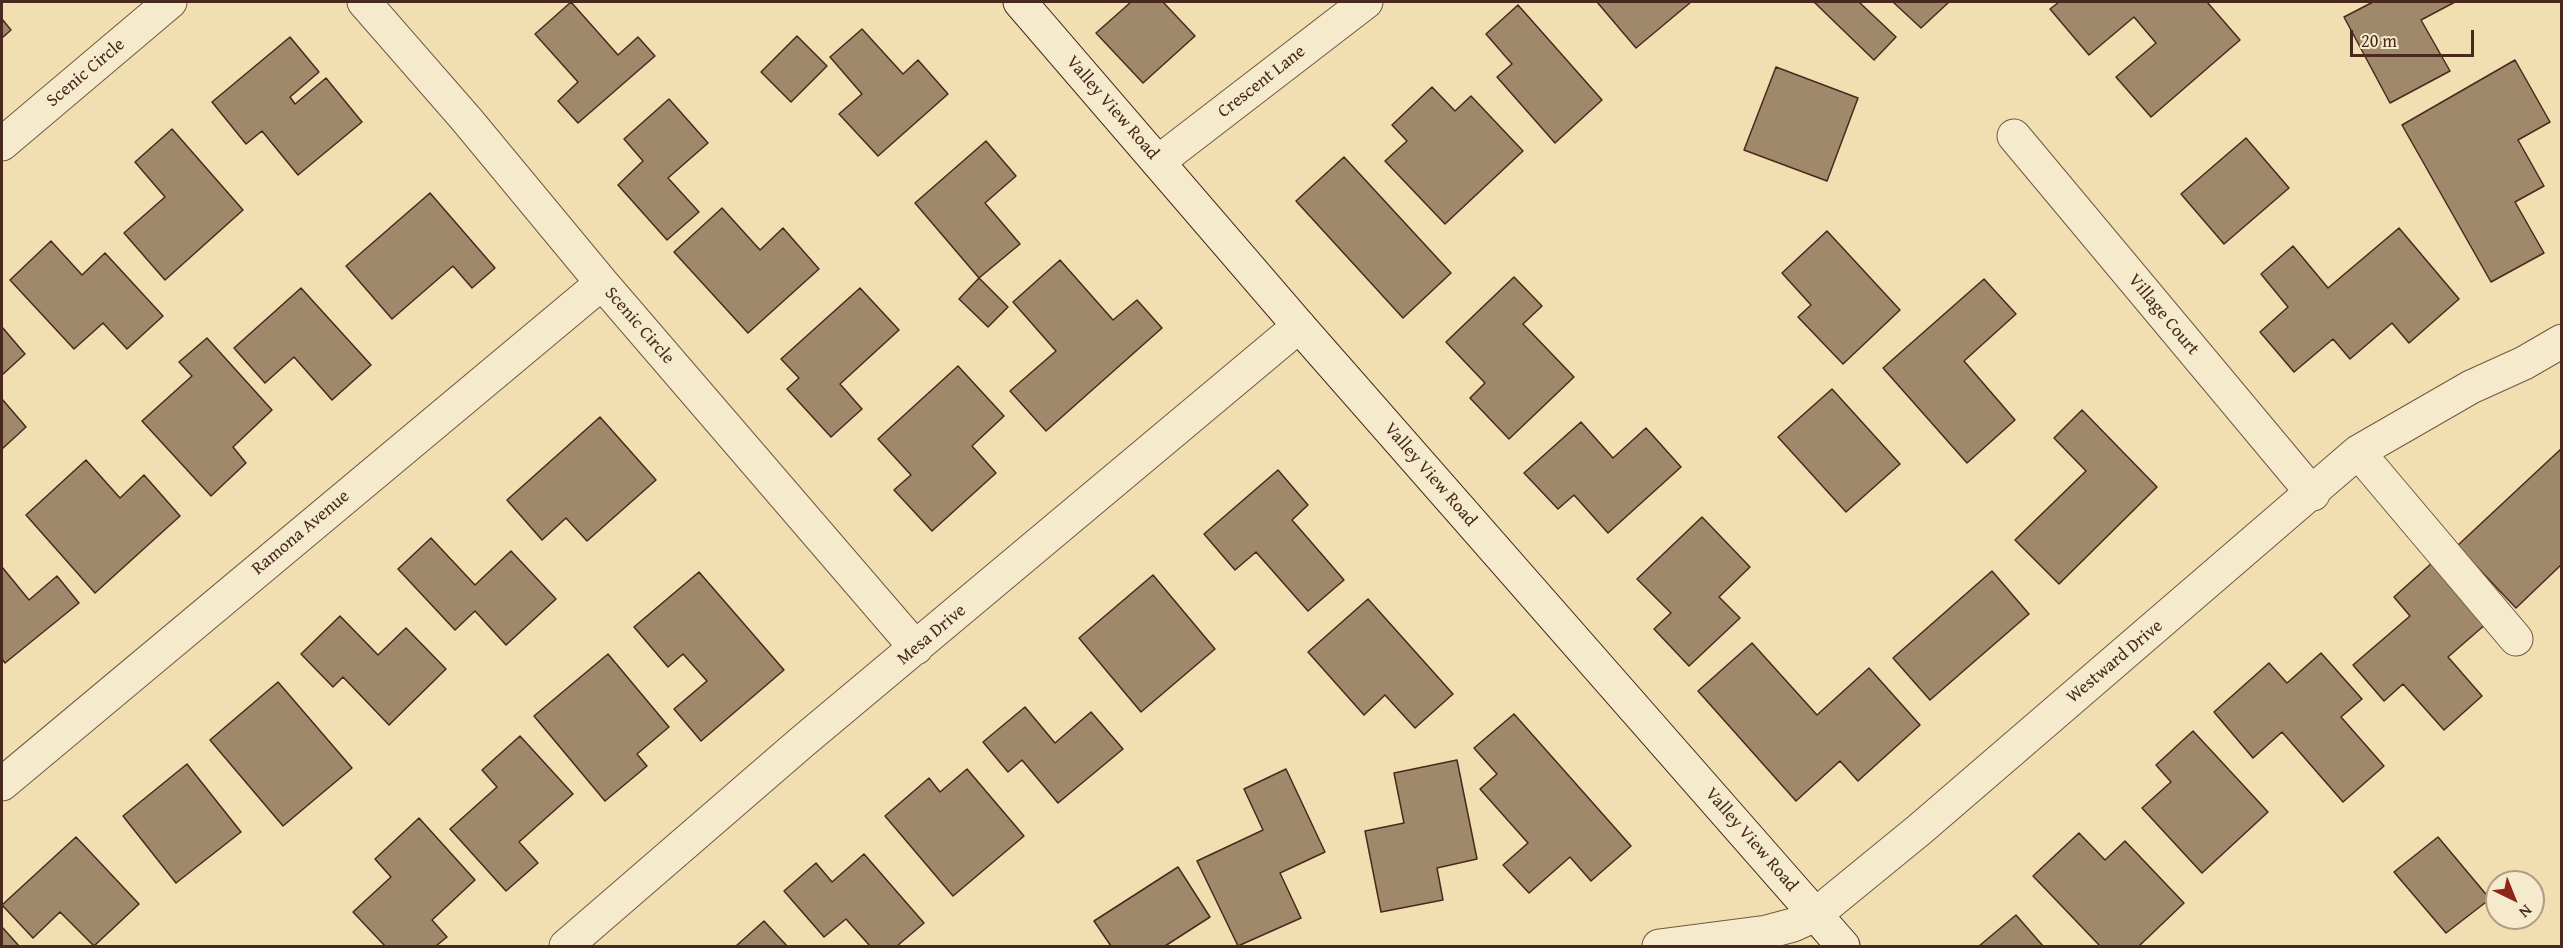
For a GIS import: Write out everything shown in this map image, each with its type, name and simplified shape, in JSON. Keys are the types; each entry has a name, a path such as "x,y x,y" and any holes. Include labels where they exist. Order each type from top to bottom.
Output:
{"street":[{"name":"Scenic Circle","path":"2,144 170,2"},
{"name":"Scenic Circle","path":"364,2 916,648"},
{"name":"Valley View Road","path":"1020,2 1299,326 1843,946"},
{"name":"Crescent Lane","path":"1158,162 1366,2"},
{"name":"Village Court","path":"2014,136 2313,494"},
{"name":"Ramona Avenue","path":"2,784 602,283"},
{"name":"Mesa Drive","path":"566,946 802,742 1299,326"},
{"name":"Westward Drive","path":"1659,946 1767,932 1793,925 1815,915 1850,888 2313,494 2358,452 2471,387 2524,363 2562,341"},
{"path":"2358,452 2516,639"}],"building":[{"path":"571,2 618,55 638,37 655,56 578,123 558,101 578,82 535,34"},
{"path":"1131,2 1163,2 1195,36 1143,83 1096,33"},
{"path":"1597,2 1691,2 1636,48"},
{"path":"1814,2 1859,2 1896,37 1874,60"},
{"path":"1893,2 1949,2 1921,28"},
{"path":"2059,2 2207,2 2240,40 2151,117 2116,77 2156,43 2134,17 2089,55 2050,9"},
{"path":"2373,2 2455,2 2421,20 2450,71 2390,103 2344,17"},
{"path":"1518,5 1602,100 1555,143 1497,77 1512,64 1486,34"},
{"path":"2,19 11,30 2,38"},
{"path":"862,29 903,74 918,60 948,94 878,156 839,114 862,94 830,57"},
{"path":"797,36 827,66 791,102 761,72"},
{"path":"290,37 319,72 290,97 295,104 326,78 362,122 298,175 262,131 246,144 212,102"},
{"path":"2515,60 2550,122 2518,140 2544,186 2515,202 2544,253 2491,282 2402,125"},
{"path":"1776,67 1858,98 1827,181 1744,150"},
{"path":"1432,87 1455,111 1471,96 1523,151 1445,224 1385,161 1407,141 1392,125"},
{"path":"669,99 708,143 668,178 699,212 667,240 618,185 643,161 624,139"},
{"path":"172,129 243,210 165,280 124,233 165,197 135,162"},
{"path":"2246,138 2289,188 2224,244 2181,194"},
{"path":"986,141 1016,176 985,203 1020,244 979,278 915,203"},
{"path":"1344,157 1451,273 1403,318 1296,201"},
{"path":"430,193 495,268 472,288 453,266 392,319 346,266"},
{"path":"722,208 760,250 783,228 819,269 748,333 674,252"},
{"path":"2399,228 2459,299 2409,343 2392,323 2350,359 2333,339 2294,372 2260,332 2288,307 2261,274 2293,246 2328,288"},
{"path":"1827,231 1900,310 1843,364 1798,317 1811,305 1782,273"},
{"path":"51,241 82,275 105,253 163,316 127,349 103,323 74,349 10,280"},
{"path":"1060,260 1113,320 1137,300 1162,328 1046,431 1010,391 1056,351 1013,302"},
{"path":"1514,277 1542,306 1523,324 1574,377 1509,439 1470,398 1485,383 1446,342"},
{"path":"979,278 1008,307 988,327 959,299"},
{"path":"1984,279 2016,314 1964,361 2015,420 1967,463 1883,368"},
{"path":"301,288 371,365 332,400 294,357 265,383 234,348"},
{"path":"860,288 899,330 840,384 862,409 831,437 787,389 799,378 781,359"},
{"path":"2,327 25,354 2,375"},
{"path":"207,338 272,410 233,447 246,463 211,496 142,421 192,376 179,362"},
{"path":"958,366 1004,416 972,446 996,473 932,531 894,490 911,475 878,439"},
{"path":"1832,389 1900,464 1846,512 1778,437"},
{"path":"2,399 26,427 2,449"},
{"path":"2082,410 2157,487 2059,584 2015,540 2086,471 2054,438"},
{"path":"600,417 656,480 587,541 566,518 542,540 507,500"},
{"path":"1581,422 1613,458 1646,428 1681,467 1608,533 1574,495 1558,509 1524,473"},
{"path":"2562,448 2562,564 2516,608 2457,546"},
{"path":"86,460 120,498 144,475 180,516 95,593 26,515"},
{"path":"1278,470 1308,505 1292,520 1344,580 1308,611 1256,552 1235,570 1204,534"},
{"path":"1702,517 1750,567 1719,597 1740,618 1689,666 1654,629 1671,613 1637,579"},
{"path":"431,538 475,585 511,551 556,599 506,645 475,611 455,630 398,569"},
{"path":"2433,562 2487,623 2448,657 2482,696 2444,730 2403,684 2384,701 2353,665 2410,616 2394,597"},
{"path":"2,567 29,600 57,576 79,603 5,663 2,659"},
{"path":"1992,571 2029,614 1930,700 1893,658"},
{"path":"699,572 784,670 701,741 674,709 707,681 683,654 668,667 634,627"},
{"path":"1153,575 1215,649 1141,712 1079,638"},
{"path":"1368,599 1453,694 1415,728 1385,695 1364,715 1308,652"},
{"path":"340,616 378,655 406,628 446,669 389,725 343,677 333,687 301,654"},
{"path":"1752,643 1817,715 1869,668 1920,725 1858,781 1840,761 1796,801 1698,691"},
{"path":"2321,653 2362,699 2341,717 2384,766 2343,802 2282,732 2253,758 2214,712 2269,663 2287,683"},
{"path":"608,654 669,727 637,754 647,766 605,801 534,716"},
{"path":"278,682 352,768 283,826 210,740"},
{"path":"1025,707 1055,743 1091,712 1123,749 1058,803 1022,760 1008,772 983,742"},
{"path":"1514,714 1631,846 1591,881 1570,857 1529,893 1503,865 1528,843 1480,789 1497,774 1474,748"},
{"path":"2193,731 2268,812 2202,873 2142,808 2171,782 2156,765"},
{"path":"520,736 573,794 519,842 538,863 506,891 450,829 497,787 482,770"},
{"path":"1457,760 1477,859 1437,868 1443,900 1381,912 1365,831 1404,823 1394,773"},
{"path":"187,764 241,832 176,883 123,816"},
{"path":"967,769 1024,836 953,896 885,816 929,778 940,792"},
{"path":"1286,769 1325,852 1280,873 1301,918 1238,946 1197,861 1263,830 1244,789"},
{"path":"419,818 475,880 432,920 447,937 436,946 385,946 353,912 391,877 375,859"},
{"path":"2079,833 2105,860 2125,841 2184,903 2139,946 2100,946 2033,876"},
{"path":"76,837 139,904 94,946 60,912 33,938 2,905"},
{"path":"2438,837 2485,893 2485,903 2446,933 2394,872"},
{"path":"864,854 924,923 897,946 870,946 846,919 824,937 784,891 816,863 832,882"},
{"path":"1178,867 1210,917 1165,946 1111,946 1094,921"},
{"path":"2016,915 2043,946 1979,946"},
{"path":"764,921 787,946 736,946"},
{"path":"2,927 19,946 2,946"}]}
